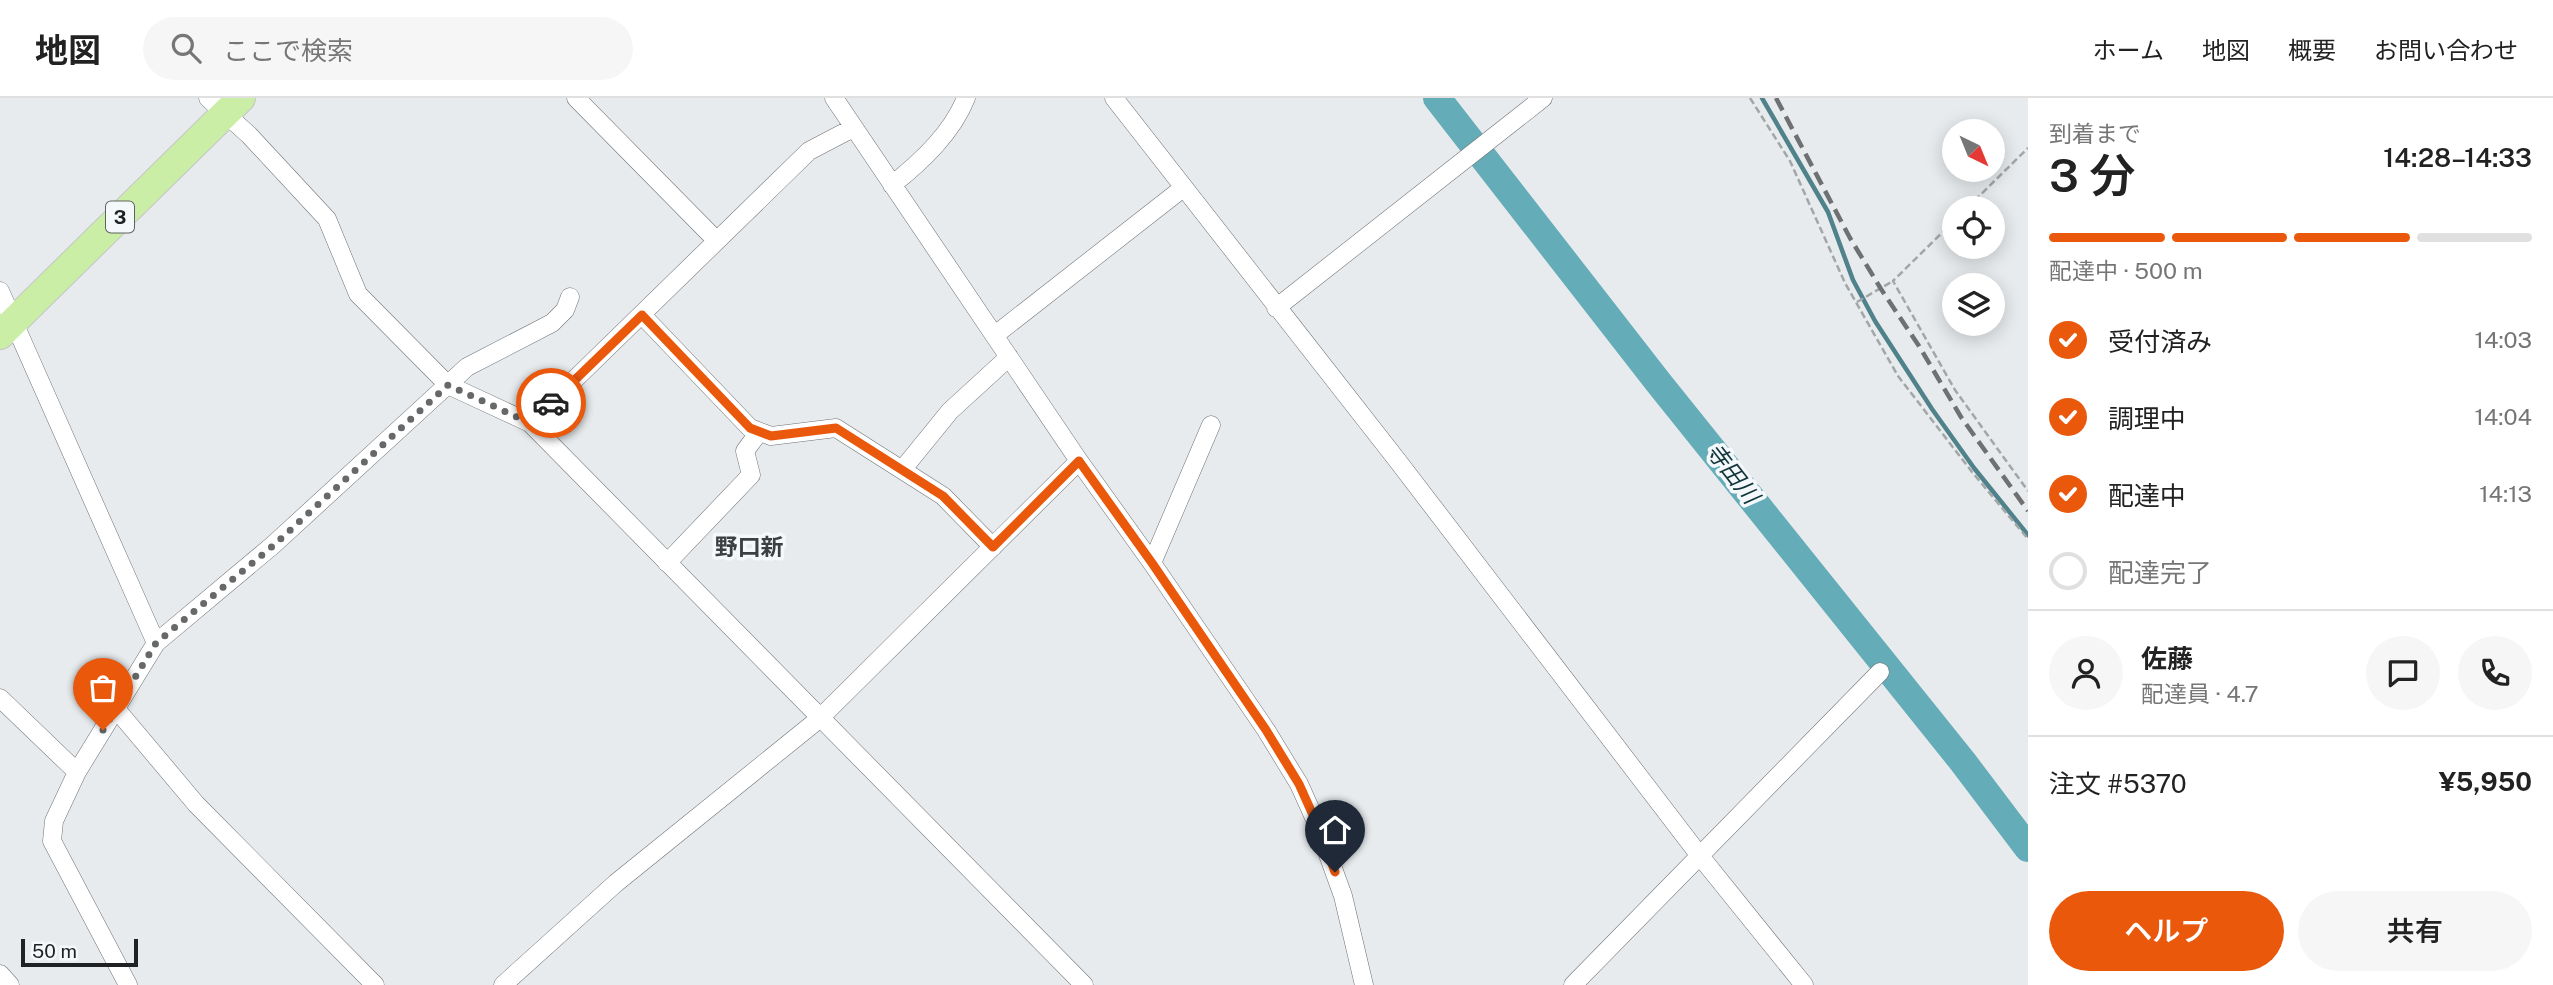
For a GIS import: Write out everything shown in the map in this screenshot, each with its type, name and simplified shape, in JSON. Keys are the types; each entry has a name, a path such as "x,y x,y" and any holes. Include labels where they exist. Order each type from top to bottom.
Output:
{"main road":[{"name":"3","path":"7,328 225,103"}],"street":[{"path":"576,98 716,240"},
{"path":"834,98 1079,461 1266,730 1299,784 1317,824 1343,896 1364,985"},
{"path":"892,185 916,166 958,118 966,98"},
{"path":"1114,98 1700,856 1804,985"},
{"path":"1276,308 1543,98"},
{"path":"225,103 249,135 327,219 358,294 448,385 530,423 1084,985"},
{"path":"530,423 809,151 853,128"},
{"path":"995,335 1184,188"},
{"path":"0,292 7,328 156,643"},
{"path":"121,983 52,841 54,821 77,772 156,643 274,545 467,367 552,323 565,310 570,297"},
{"path":"642,315 750,428 771,436 836,428 943,496 993,547"},
{"path":"902,470 950,411 1009,357"},
{"path":"1152,563 1211,425"},
{"path":"667,563 751,475 745,451 759,432"},
{"path":"503,985 616,883 819,719 1079,461"},
{"path":"1573,985 1880,672"},
{"path":"0,698 77,772"},
{"path":"117,710 196,804 374,985"},
{"path":"0,974 10,985"}],"path":[{"path":"1750,98 1790,161 1845,283 1898,376 2028,539"},
{"path":"1979,196 2028,148"},
{"path":"1856,303 1893,281 1942,233"},
{"path":"1893,281 1955,390 1987,438 2028,491"}],"waterway":[{"name":"寺田川","path":"1437,98 1658,382 1963,762 2028,848"},
{"path":"1762,98 1828,212 1853,280 1875,321 1974,468 2028,535"}],"railway":[{"path":"1776,98 1850,238 1881,289 1961,417 2028,511"}],"way so far":[{"path":"103,730 156,643 274,545 448,385 530,423 551,403"}],"district":[{"name":"野口新","path":"749,546"}],"route":[{"path":"551,403 642,315 750,428 771,436 836,428 943,496 993,547 1079,461 1266,730 1299,784 1335,872"}]}
